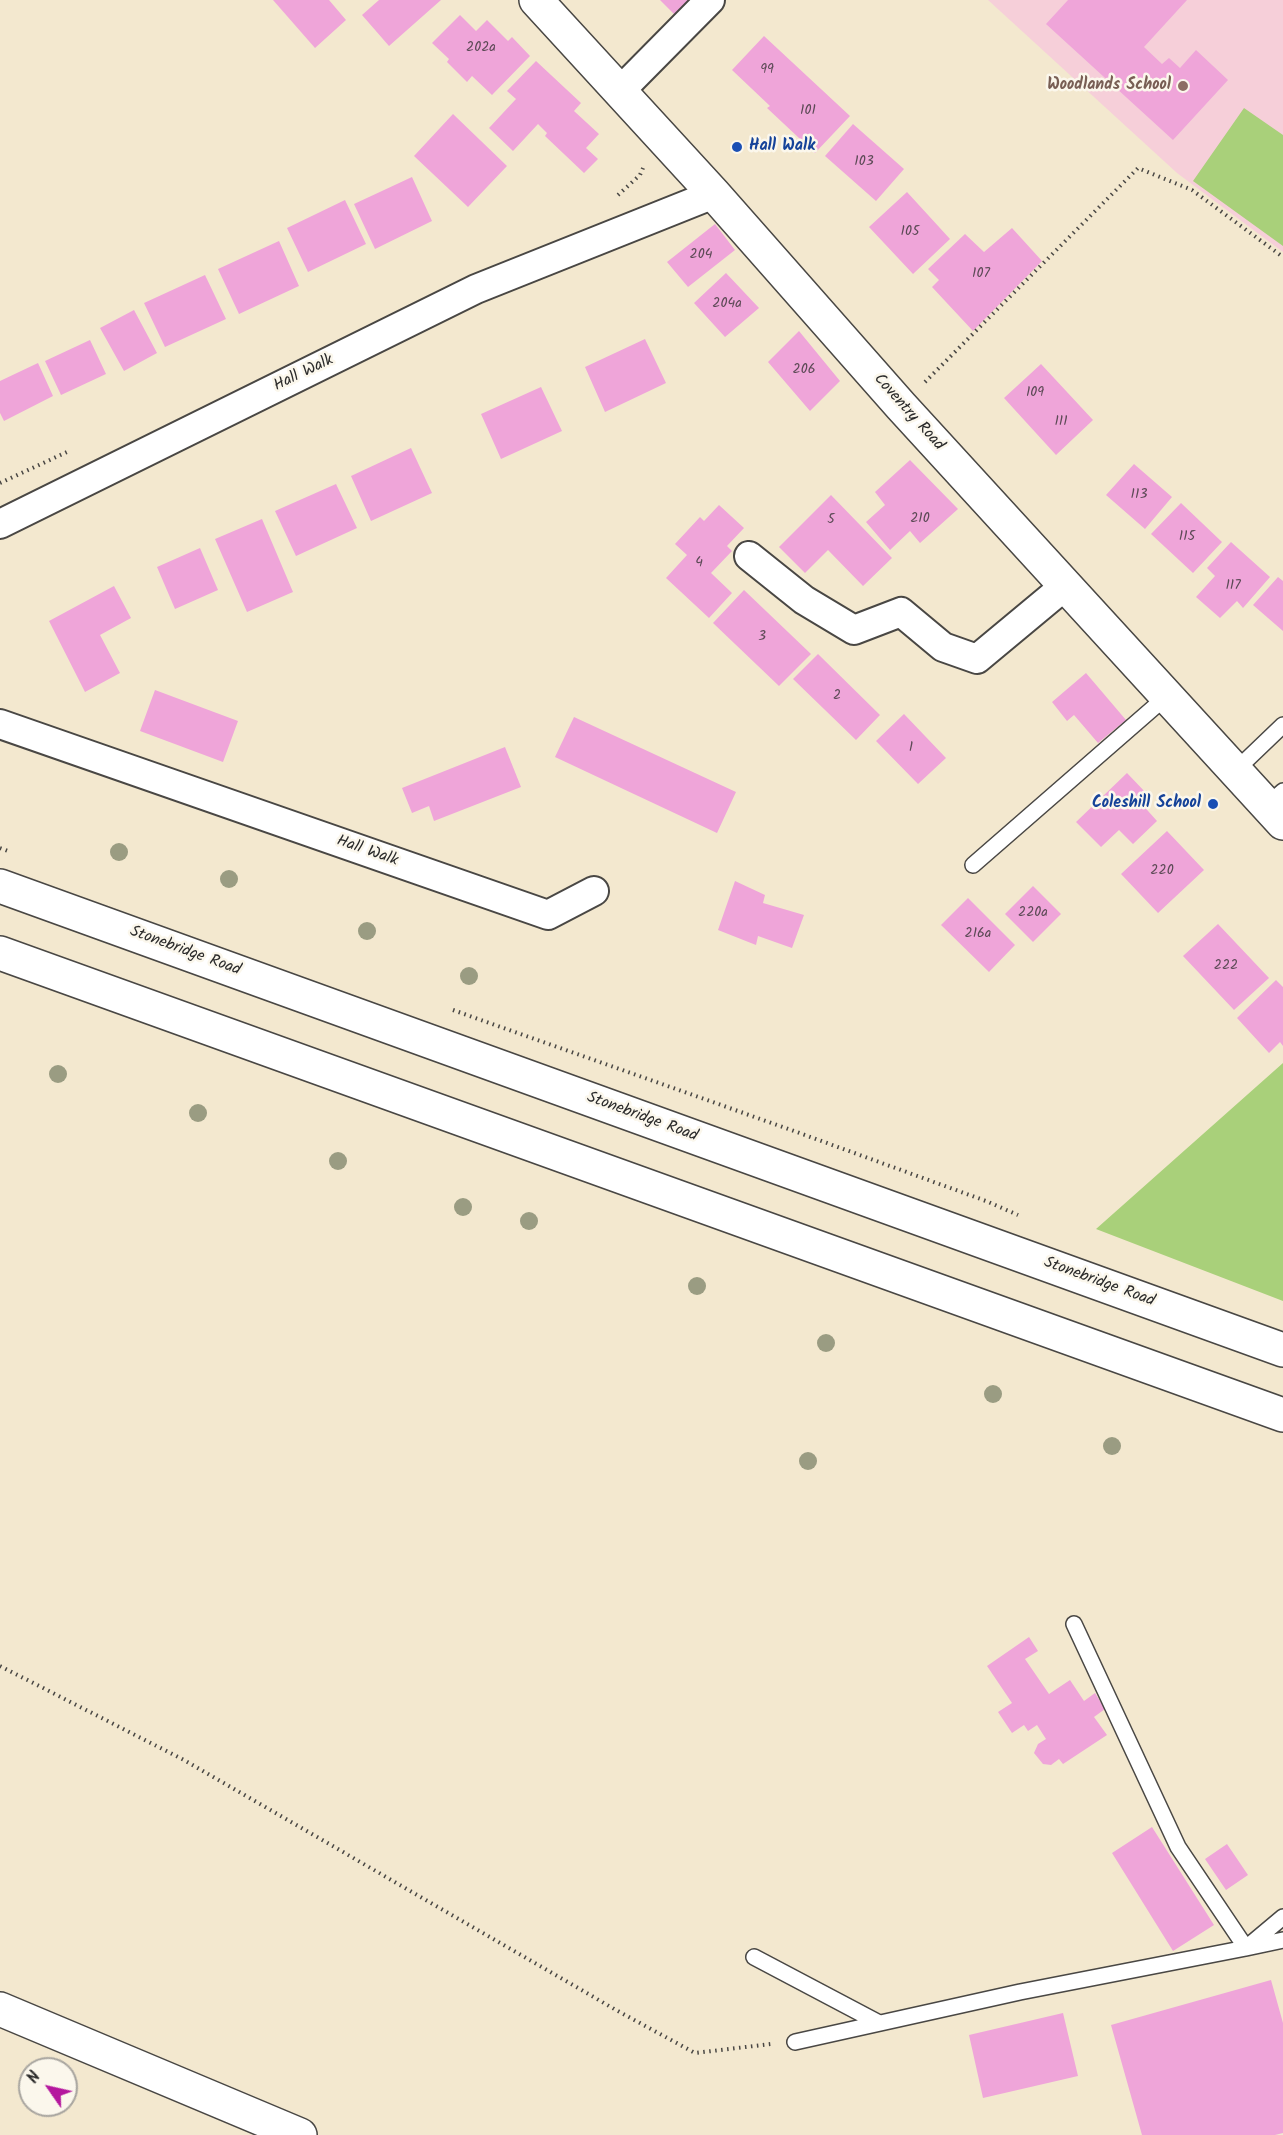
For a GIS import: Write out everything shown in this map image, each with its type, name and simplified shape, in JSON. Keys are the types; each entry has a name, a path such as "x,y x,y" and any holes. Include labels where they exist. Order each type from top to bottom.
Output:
{"main road":[{"name":"Coventry Road","path":"537,0 714,194 901,406 1235,771 1277,807"},
{"name":"Stonebridge Road","path":"0,886 1283,1350"},
{"path":"0,953 1283,1415"},
{"path":"0,2009 300,2135"}],"street":[{"path":"619,92 710,0"},
{"name":"Hall Walk","path":"0,524 476,289 714,194"},
{"path":"749,556 804,600 854,630 901,612 943,648 977,659 1066,585"},
{"name":"Hall Walk","path":"0,724 548,915 594,891"}],"lane":[{"path":"973,864 1167,696"},
{"path":"1235,771 1283,725"},
{"path":"1074,1624 1178,1847 1246,1948"},
{"path":"1246,1948 1283,1917"},
{"path":"795,2042 1020,1992 1283,1940"},
{"path":"754,1957 879,2023"}],"path":[{"path":"901,406 1138,168 1192,190 1283,257"},
{"path":"0,1666 184,1760 616,2010 695,2053 795,2042"}],"shaded area":[{"name":"Woodlands School","path":"988,0 1283,0 1283,252 1177,173"}],"green space":[{"path":"1244,108 1283,135 1283,246 1193,181"},
{"path":"1283,1063 1283,1301 1096,1229"}],"building":[{"path":"273,0 329,0 346,20 315,48"},
{"path":"379,0 441,0 389,46 362,15"},
{"path":"660,0 691,0 675,15"},
{"path":"1068,0 1187,0 1144,47 1162,64 1169,58 1180,68 1196,50 1228,80 1173,140 1046,24"},
{"path":"460,15 476,31 487,20 508,41 512,37 530,56 492,95 472,76 467,82 447,62 449,59 432,43"},
{"path":"764,36 850,116 815,153 767,108 770,106 732,70"},
{"path":"536,61 581,103 574,111 599,134 586,148 598,159 584,173 545,136 547,133 538,124 513,151 489,128 516,99 507,91"},
{"path":"453,114 507,166 468,207 414,156"},
{"path":"853,124 904,169 876,201 825,156"},
{"path":"412,177 432,221 375,249 354,204"},
{"path":"907,192 950,239 913,274 869,227"},
{"path":"345,200 366,244 308,272 287,228"},
{"path":"715,224 735,250 688,287 667,262"},
{"path":"1012,228 1042,261 973,331 932,287 939,280 928,269 965,234 984,252"},
{"path":"279,241 299,286 239,314 218,269"},
{"path":"726,273 759,308 725,337 694,303"},
{"path":"205,275 226,319 165,347 144,303"},
{"path":"134,310 157,353 124,371 100,328"},
{"path":"799,331 840,381 810,411 768,362"},
{"path":"645,339 666,383 605,412 585,367"},
{"path":"90,340 106,374 61,395 45,361"},
{"path":"38,363 53,396 4,421 0,413 0,381"},
{"path":"1041,364 1093,420 1056,455 1004,398"},
{"path":"541,387 562,431 501,459 481,414"},
{"path":"411,448 432,493 371,521 351,476"},
{"path":"910,460 958,509 920,543 910,531 890,550 866,522 885,505 875,492"},
{"path":"1134,464 1172,497 1145,529 1106,495"},
{"path":"336,484 357,528 296,556 275,511"},
{"path":"831,495 892,558 863,586 828,550 805,573 779,547"},
{"path":"1181,503 1222,542 1193,573 1151,534"},
{"path":"719,505 744,528 727,546 732,551 711,573 732,593 709,618 666,578 687,555 675,544 700,517 704,521"},
{"path":"262,519 293,592 247,612 215,539"},
{"path":"1231,542 1270,577 1243,608 1237,601 1220,618 1196,597 1215,576 1207,568"},
{"path":"200,548 218,590 175,609 157,567"},
{"path":"1278,577 1283,581 1283,631 1253,605"},
{"path":"114,586 131,618 100,635 120,673 85,692 49,621"},
{"path":"744,590 811,654 779,686 713,623"},
{"path":"818,654 880,715 856,740 793,679"},
{"path":"1086,673 1126,720 1098,743 1074,715 1067,721 1052,702"},
{"path":"155,690 238,721 223,762 140,731"},
{"path":"904,714 946,758 918,784 876,741"},
{"path":"574,717 736,792 717,833 555,757"},
{"path":"505,747 521,787 434,821 429,806 412,813 402,788"},
{"path":"1127,773 1148,795 1140,802 1157,821 1133,844 1119,830 1101,847 1076,822"},
{"path":"1167,831 1204,870 1158,913 1121,874"},
{"path":"735,881 765,895 763,903 804,915 792,948 758,936 756,945 718,930"},
{"path":"1033,886 1061,914 1033,942 1005,914"},
{"path":"968,898 1015,945 989,972 941,925"},
{"path":"1218,924 1269,978 1234,1010 1183,956"},
{"path":"1276,980 1283,987 1283,1046 1280,1042 1269,1053 1237,1018"},
{"path":"1029,1637 1038,1651 1025,1659 1049,1694 1070,1680 1084,1701 1095,1693 1105,1709 1094,1717 1107,1735 1063,1764 1059,1759 1051,1765 1043,1764 1034,1753 1038,1744 1046,1739 1037,1725 1028,1731 1024,1725 1012,1733 998,1712 1012,1703 987,1666"},
{"path":"1152,1827 1214,1925 1173,1951 1112,1853"},
{"path":"1227,1844 1248,1875 1226,1890 1205,1859"},
{"path":"1271,1980 1283,2023 1283,2133 1275,2135 1142,2135 1111,2025"},
{"path":"1063,2013 1078,2076 983,2098 969,2035"}],"place":[{"name":"Woodlands School","path":"1183,86"},
{"name":"Hall Walk","path":"737,147"},
{"name":"Coleshill School","path":"1213,804"}]}
